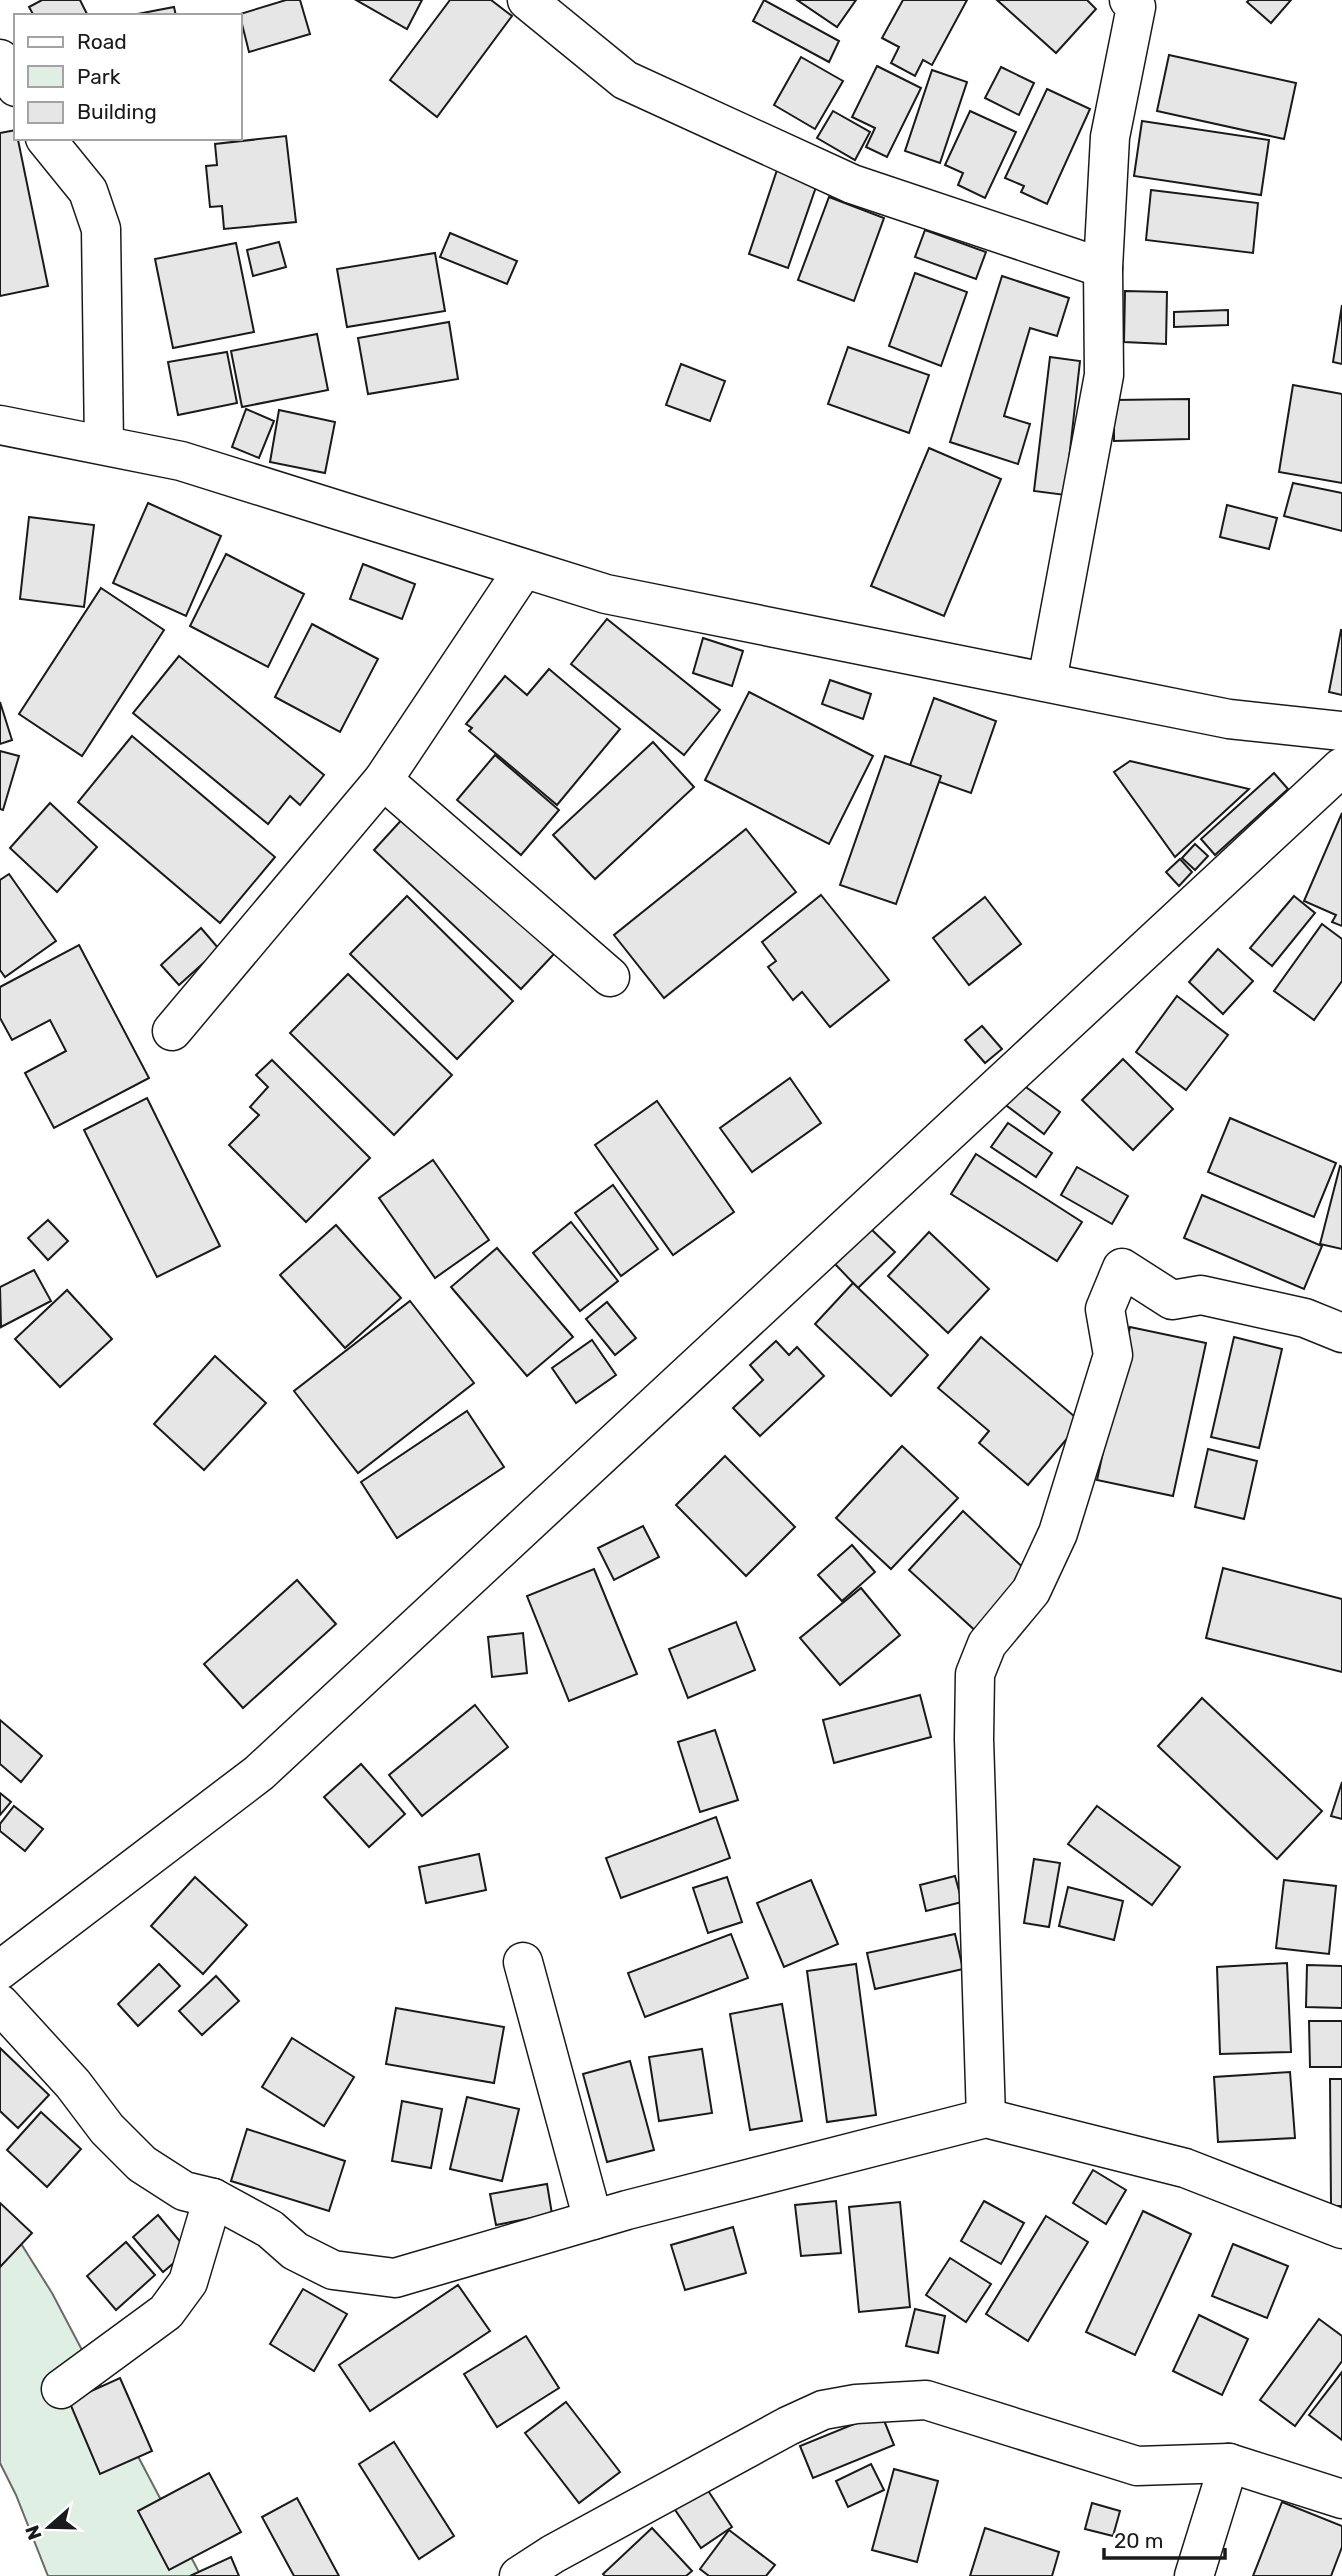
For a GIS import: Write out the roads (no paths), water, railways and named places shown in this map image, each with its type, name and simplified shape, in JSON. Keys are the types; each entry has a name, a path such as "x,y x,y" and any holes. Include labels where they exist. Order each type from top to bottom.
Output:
{"street":[{"path":"527,0 625,80 852,184 1103,268"},
{"path":"1047,681 1104,375 1103,268 1110,137 1136,7 1129,0"},
{"path":"0,59 14,84"},
{"path":"47,140 88,191 102,229 104,445"},
{"path":"0,425 181,461 606,594 1229,719 1342,731"},
{"path":"172,1031 383,780 523,570"},
{"path":"0,1970 259,1773 1342,767"},
{"path":"383,780 610,977"},
{"path":"986,2118 974,1739 975,1674 987,1644 1031,1591 1058,1534 1112,1355 1105,1309 1122,1268 1172,1300 1202,1295 1305,1318 1342,1333"},
{"path":"523,1962 593,2220"},
{"path":"0,2004 73,2084 107,2129 142,2164 184,2191 214,2198 270,2229 295,2251 333,2270 395,2278 593,2220 986,2118 1185,2168 1342,2229"},
{"path":"61,2389 166,2312 188,2282 214,2198"},
{"path":"519,2576 562,2565 788,2426 823,2410 856,2404 926,2400 1137,2466 1229,2463 1342,2499"},
{"path":"1194,2576 1229,2463"}]}
